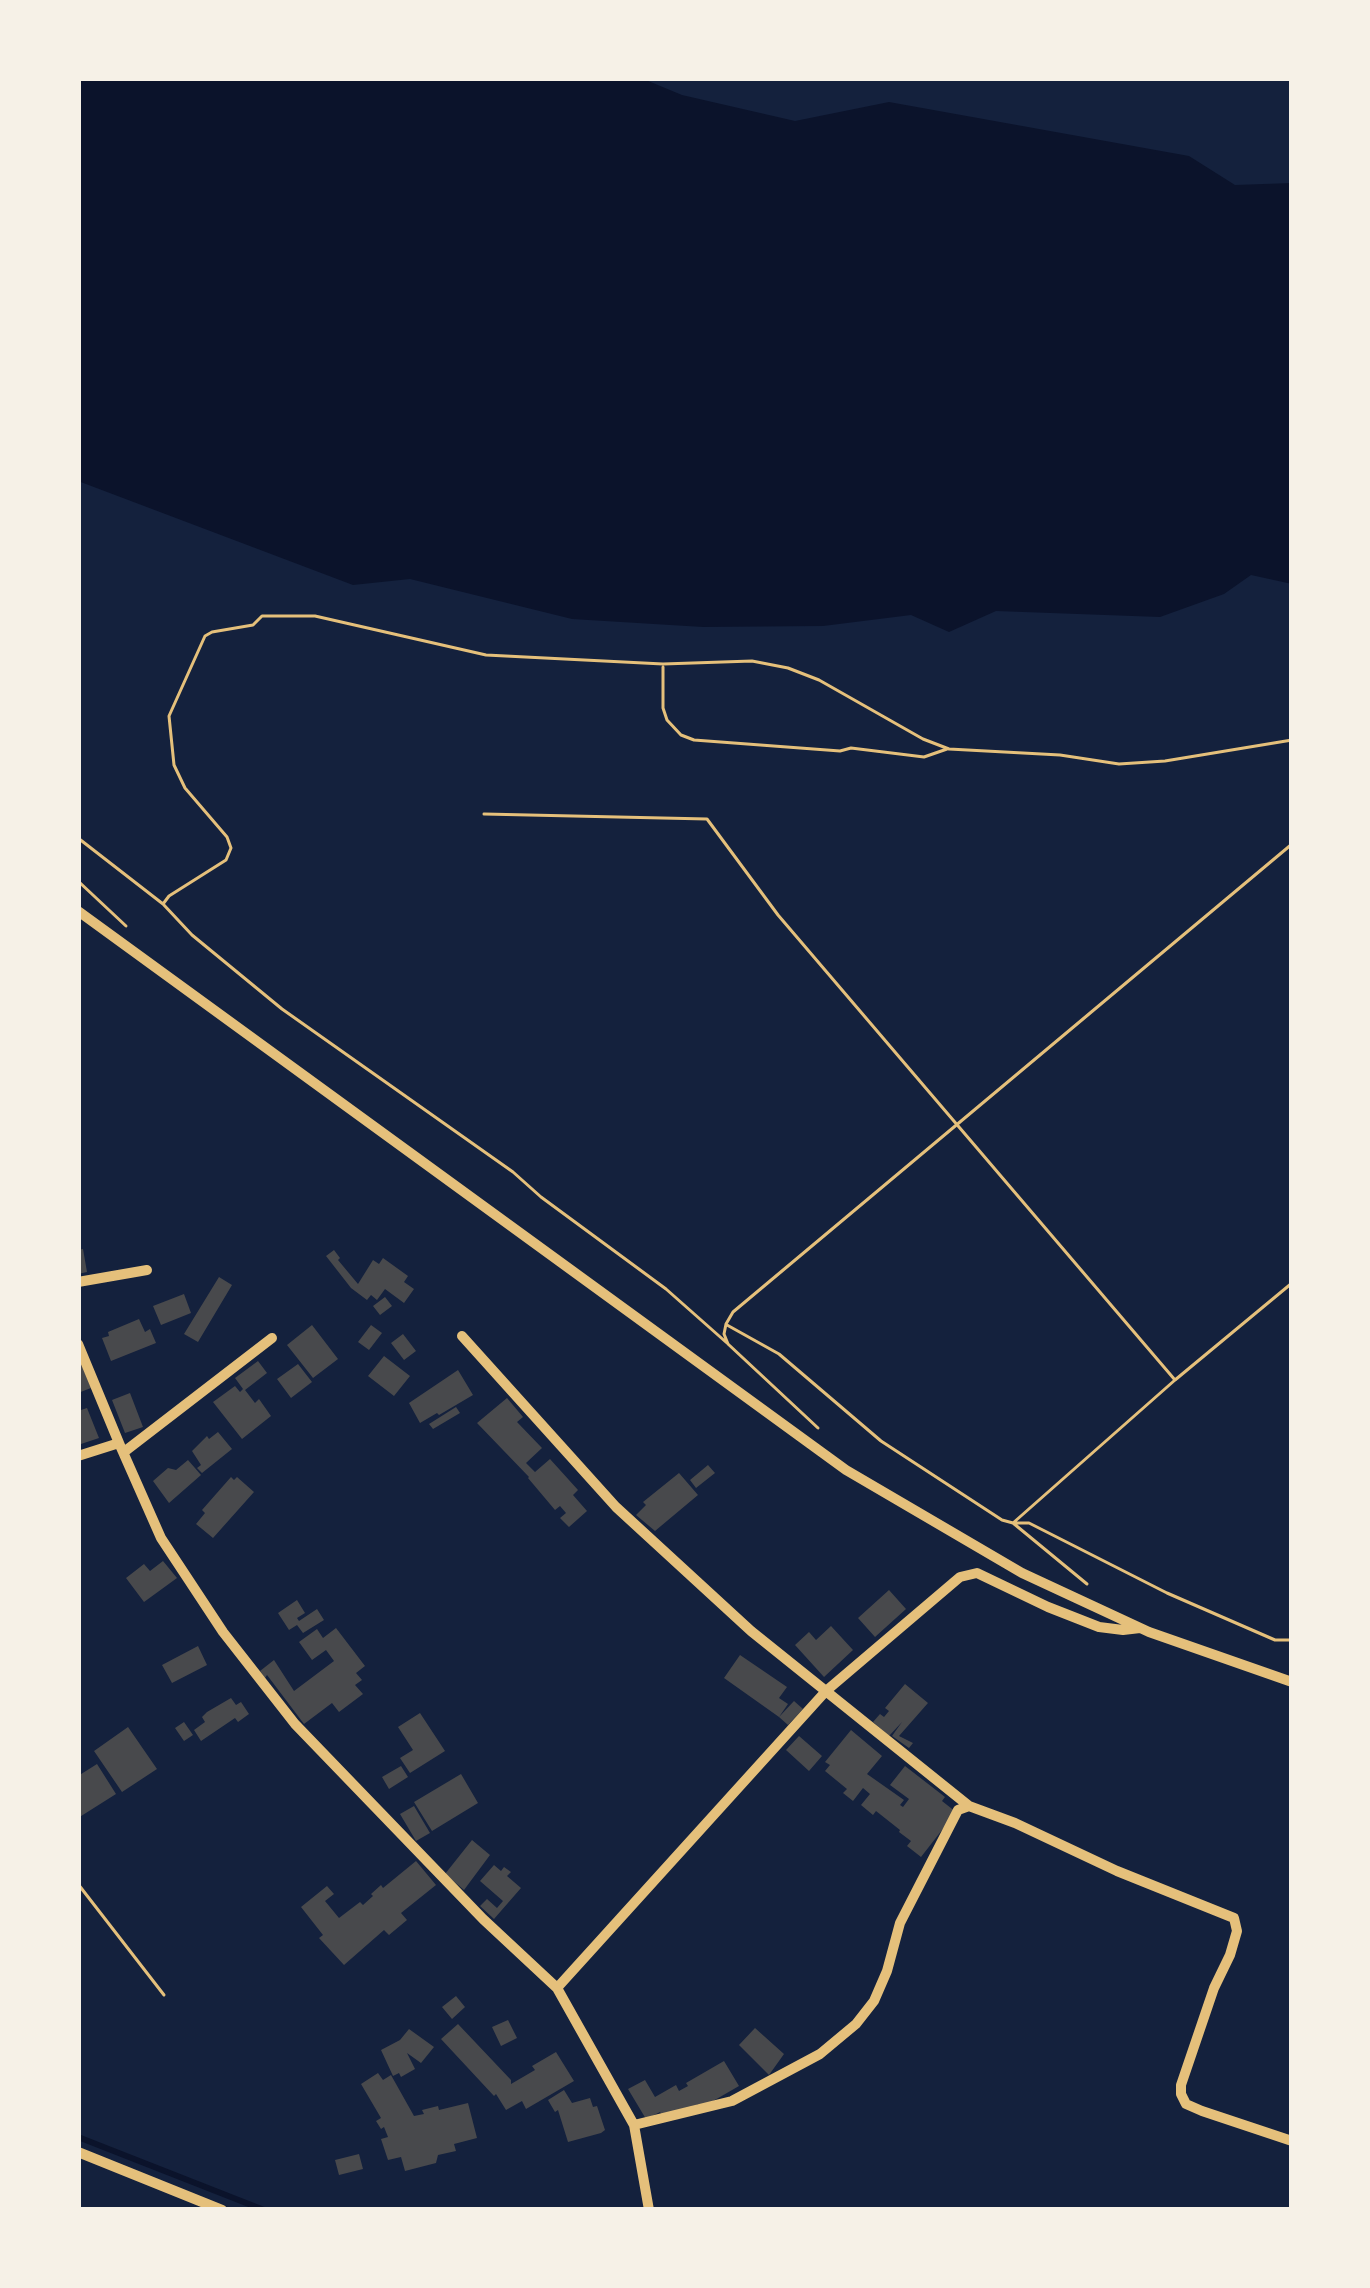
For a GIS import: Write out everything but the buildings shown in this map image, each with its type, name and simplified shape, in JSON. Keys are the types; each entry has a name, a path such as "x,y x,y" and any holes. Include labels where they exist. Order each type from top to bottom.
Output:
{"street":[{"path":"78,911 846,1469 1022,1573 1140,1628 1292,1682"},
{"path":"78,1282 147,1270"},
{"path":"462,1336 616,1507 752,1631 969,1806 1234,1918 1237,1931 1230,1955 1214,1988 1181,2094 1186,2104 1202,2111 1292,2141"},
{"path":"78,1456 122,1448 272,1338"},
{"path":"78,1344 161,1538 224,1632 295,1724 556,1988 634,2125 649,2210"},
{"path":"556,1988 826,1690 960,1576 977,1573 1099,1627 1140,1628"},
{"path":"634,2125 732,2101 820,2054 856,2024 874,2001 900,1923 958,1810 969,1806"},
{"path":"78,2152 222,2210"}],"path":[{"path":"163,904 226,860 231,848 185,788 174,765 169,716 205,636 253,625 262,616 315,616 468,652 662,664 752,661 819,680 949,749 1060,755 1119,764 1292,740"},
{"path":"662,664 667,720 681,735 694,740 851,748 924,758 949,749"},
{"path":"484,814 706,820 778,915 1175,1380"},
{"path":"78,838 163,904 192,935 282,1009 513,1172 666,1289 819,1430"},
{"path":"728,1344 724,1334 733,1312 1292,844"},
{"path":"1013,1523 1292,1283"},
{"path":"726,1324 779,1354 880,1442 1002,1520 1029,1523 1167,1593 1274,1640 1292,1640"},
{"path":"1013,1523 1085,1583"},
{"path":"78,1884 164,1996"}],"water":[{"path":"78,78 641,78 682,95 795,121 889,102 1189,156 1235,185 1292,183 1292,584 1251,575 1224,594 1160,617 996,611 949,632 911,615 823,626 703,627 572,619 410,579 353,585 78,481"}],"waterway":[{"path":"78,2137 264,2210"}]}
